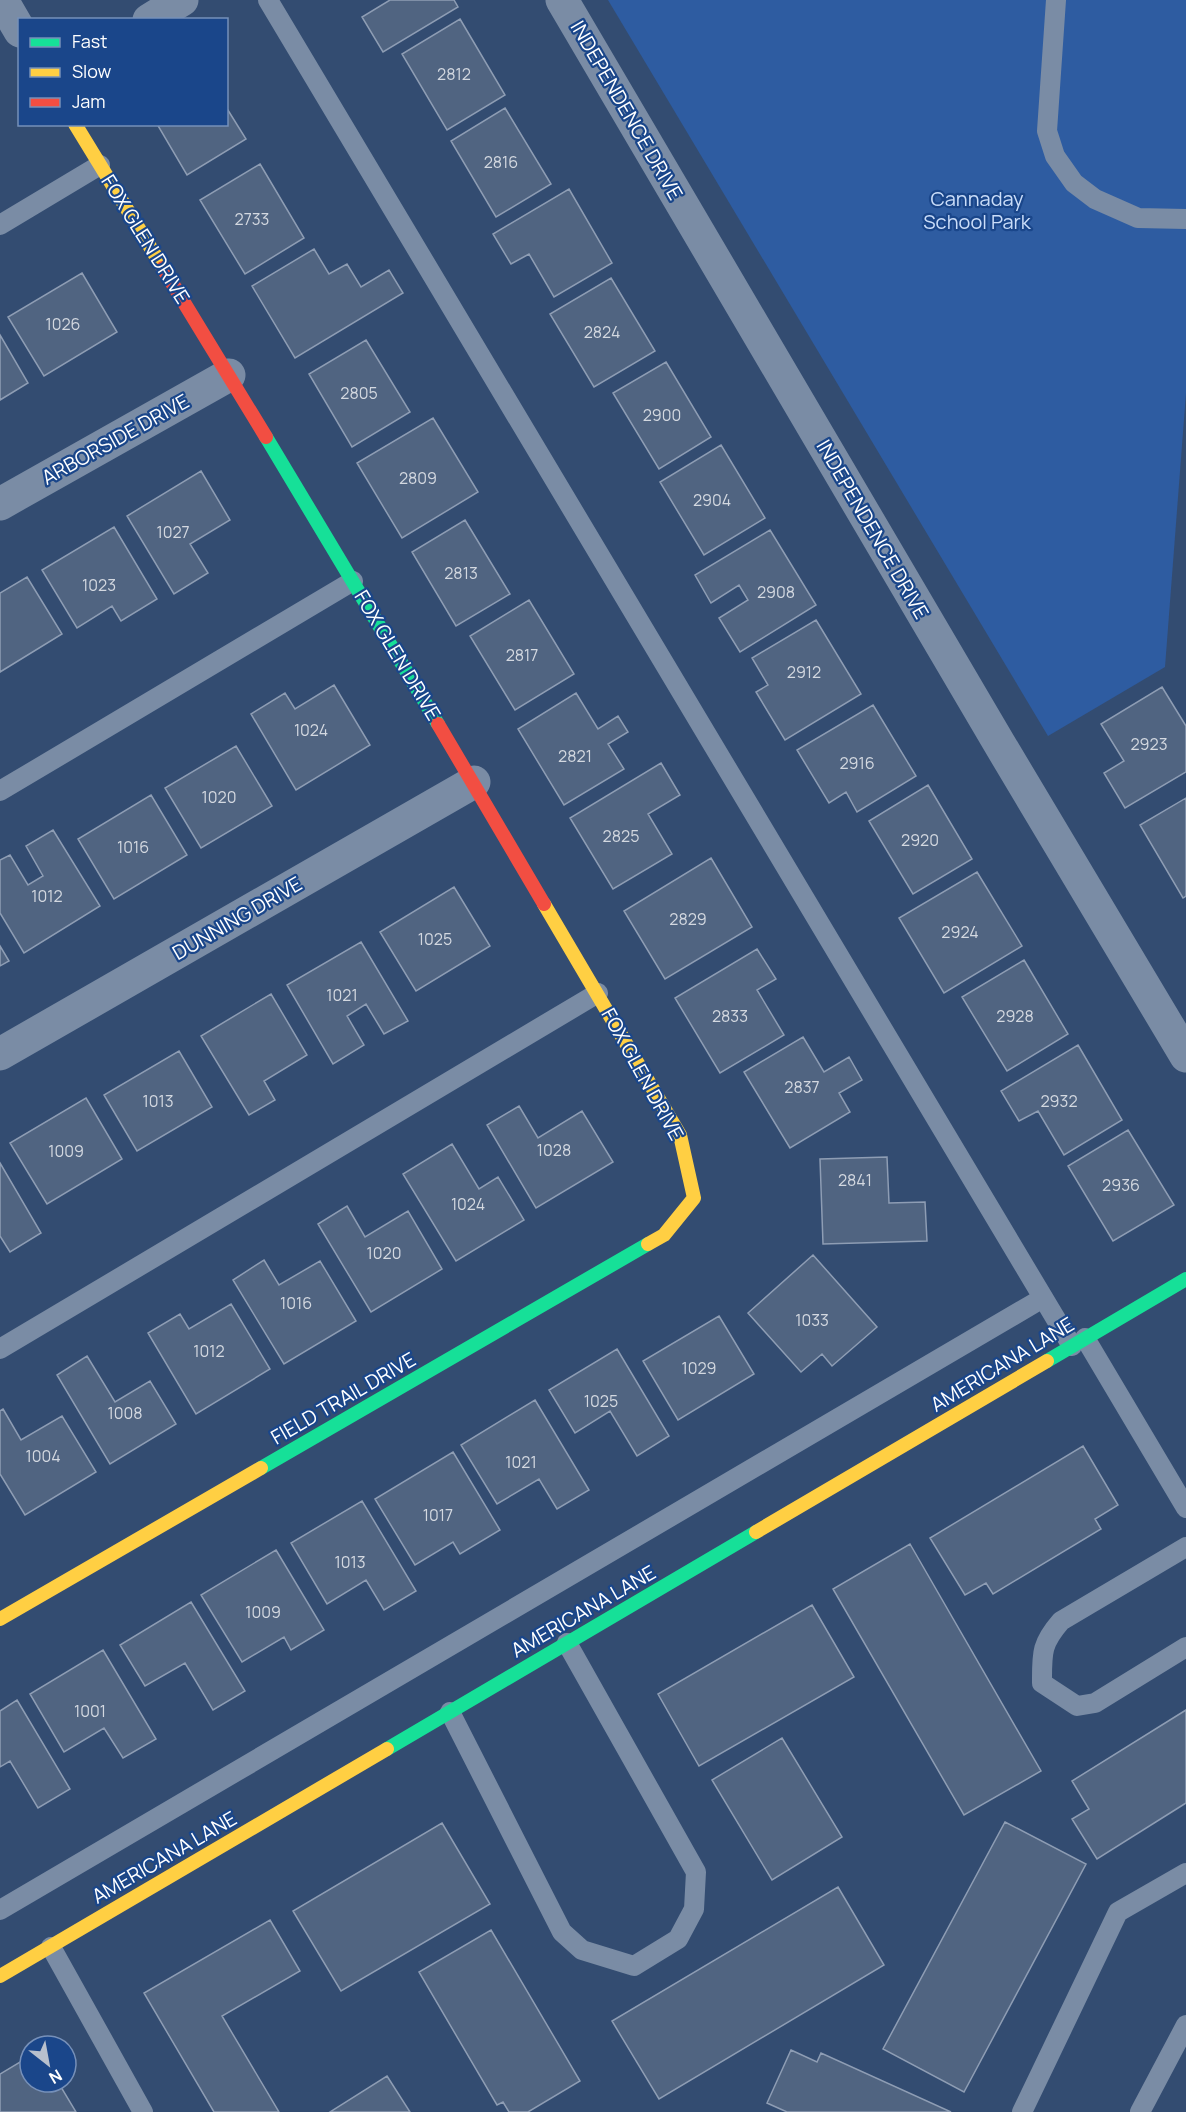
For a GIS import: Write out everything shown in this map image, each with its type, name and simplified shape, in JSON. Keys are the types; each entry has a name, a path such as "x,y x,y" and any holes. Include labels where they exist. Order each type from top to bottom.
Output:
{"street":[{"path":"2,0 18,28"},
{"path":"152,18 182,0"},
{"name":"INDEPENDENCE DRIVE","path":"562,0 1186,1056"},
{"name":"FOX GLEN DRIVE","path":"76,126 474,782 680,1135 694,1198"},
{"name":"ARBORSIDE DRIVE","path":"0,504 229,375"},
{"name":"DUNNING DRIVE","path":"0,1054 474,782"},
{"name":"FIELD TRAIL DRIVE","path":"0,1619 664,1235 694,1198"},
{"name":"AMERICANA LANE","path":"0,1977 1186,1279"}],"lane":[{"path":"268,0 1043,1298 1078,1342 1186,1508"},
{"path":"1056,0 1047,131 1055,156 1074,183 1095,199 1138,218 1186,219"},
{"path":"0,225 100,165"},
{"path":"0,791 353,581"},
{"path":"0,1349 597,993"},
{"path":"0,1910 1043,1298"},
{"path":"1186,1547 1061,1621 1047,1637 1042,1655 1042,1683 1077,1706 1095,1703 1186,1647"},
{"path":"450,1713 561,1932 582,1950 634,1966 678,1939 694,1909 696,1872 567,1643"},
{"path":"1022,2112 1118,1912 1186,1873"},
{"path":"51,1947 143,2112"},
{"path":"1140,2112 1186,2025"}],"green space":[{"name":"Cannaday School Park","path":"608,0 1186,0 1186,393 1165,667 1048,736"}],"building":[{"path":"390,0 454,0 458,7 383,52 362,17"},
{"path":"460,19 505,95 447,130 402,54"},
{"path":"505,108 551,184 496,217 451,141"},
{"path":"228,110 246,139 187,175 158,126 228,126"},
{"path":"260,164 304,238 245,274 200,200"},
{"path":"569,189 612,263 554,297 529,254 511,264 493,234"},
{"path":"314,249 329,274 347,264 361,287 389,270 403,293 295,358 252,286"},
{"path":"82,273 117,332 44,376 8,317"},
{"path":"611,278 655,351 594,387 550,314"},
{"path":"0,335 28,383 0,400"},
{"path":"366,340 410,412 352,447 309,374"},
{"path":"666,362 711,437 659,469 613,393"},
{"path":"433,418 478,492 402,538 357,463"},
{"path":"721,445 765,518 704,555 660,482"},
{"path":"201,471 230,520 190,544 208,573 174,594 127,516"},
{"path":"465,520 510,594 456,626 412,552"},
{"path":"114,527 157,599 121,621 112,606 77,628 42,570"},
{"path":"770,530 816,605 740,652 719,618 748,600 739,585 711,603 695,575"},
{"path":"27,577 62,634 0,672 0,593"},
{"path":"529,600 574,674 515,710 470,636"},
{"path":"816,620 861,694 785,740 756,692 768,685 752,658"},
{"path":"334,685 370,745 296,790 251,714 285,693 295,709"},
{"path":"1162,687 1186,726 1186,772 1125,808 1104,773 1124,761 1101,724"},
{"path":"576,693 598,729 618,716 628,732 608,744 624,769 564,805 518,729"},
{"path":"873,705 916,776 857,812 846,792 829,803 797,750"},
{"path":"236,746 272,806 201,848 165,788"},
{"path":"661,763 680,795 648,814 672,854 613,889 570,818"},
{"path":"928,785 972,859 913,894 869,821"},
{"path":"151,795 187,855 114,899 78,839"},
{"path":"1186,798 1186,896 1183,898 1140,825"},
{"path":"53,830 100,906 24,953 0,913 0,860 10,855 28,885 43,876 26,846"},
{"path":"711,858 752,927 665,979 624,911"},
{"path":"977,872 1022,946 944,993 899,918"},
{"path":"454,887 490,946 416,991 380,932"},
{"path":"361,942 408,1021 384,1034 366,1004 347,1016 364,1045 333,1064 287,985"},
{"path":"0,946 9,961 0,966"},
{"path":"757,949 776,979 757,990 784,1035 720,1073 675,998"},
{"path":"1024,960 1068,1034 1007,1071 962,997"},
{"path":"271,994 307,1055 264,1081 275,1100 249,1115 201,1036"},
{"path":"803,1037 824,1072 849,1057 862,1080 839,1093 850,1112 790,1148 744,1072"},
{"path":"1078,1045 1122,1120 1064,1155 1038,1111 1019,1121 1001,1091"},
{"path":"179,1051 212,1107 137,1151 104,1095"},
{"path":"86,1098 122,1159 47,1204 10,1143"},
{"path":"519,1106 538,1138 582,1111 613,1162 536,1208 487,1125"},
{"path":"1128,1130 1174,1205 1113,1241 1068,1166"},
{"path":"452,1144 479,1189 498,1177 524,1220 456,1261 403,1174"},
{"path":"887,1157 889,1203 925,1202 927,1241 823,1244 820,1159"},
{"path":"0,1163 41,1233 10,1252 0,1236"},
{"path":"347,1206 365,1237 408,1211 442,1269 371,1312 318,1224"},
{"path":"813,1255 877,1327 832,1366 822,1354 801,1372 748,1313"},
{"path":"264,1260 279,1285 320,1261 356,1321 284,1364 233,1280"},
{"path":"231,1304 270,1369 196,1414 148,1333 180,1314 189,1329"},
{"path":"719,1316 754,1374 678,1420 643,1361"},
{"path":"617,1349 669,1436 637,1456 610,1411 575,1433 549,1390"},
{"path":"87,1356 115,1402 150,1381 176,1424 110,1464 57,1375"},
{"path":"535,1400 589,1490 557,1509 539,1479 497,1504 461,1445"},
{"path":"3,1409 21,1440 62,1416 96,1472 25,1515 0,1474 0,1411"},
{"path":"1083,1446 1118,1505 1095,1519 1101,1529 993,1594 986,1583 965,1595 930,1538"},
{"path":"453,1452 500,1530 460,1554 453,1542 415,1565 375,1499"},
{"path":"362,1501 416,1591 384,1610 366,1580 327,1604 291,1543"},
{"path":"910,1544 1041,1771 964,1815 833,1589"},
{"path":"276,1550 324,1630 291,1650 284,1637 242,1662 201,1595"},
{"path":"191,1602 245,1691 213,1710 185,1663 145,1686 120,1645"},
{"path":"812,1605 854,1677 699,1766 658,1694"},
{"path":"103,1650 156,1739 123,1758 104,1728 64,1752 30,1694"},
{"path":"17,1700 70,1789 38,1808 10,1761 0,1767 0,1711"},
{"path":"1186,1710 1186,1803 1097,1859 1072,1819 1089,1809 1072,1781"},
{"path":"782,1738 842,1837 772,1880 712,1780"},
{"path":"1005,1822 1086,1864 964,2092 883,2049"},
{"path":"442,1823 490,1904 341,1991 293,1911"},
{"path":"838,1887 884,1965 659,2099 612,2021"},
{"path":"270,1920 300,1971 222,2016 279,2112 214,2112 144,1993"},
{"path":"491,1930 580,2081 528,2112 509,2112 503,2102 497,2105 419,1972"},
{"path":"791,2050 817,2062 821,2053 951,2112 787,2112 767,2103"},
{"path":"18,2063 18,2094 65,2094 76,2112 0,2112 0,2074"},
{"path":"387,2076 410,2112 330,2112"}],"traffic: fast":[{"path":"266,437 438,724"},
{"path":"261,1468 648,1244"},
{"path":"1047,1361 1186,1279"},
{"path":"387,1749 756,1532"}],"traffic: slow":[{"path":"76,126 163,268"},
{"path":"544,904 680,1135 694,1198 664,1235 648,1244"},
{"path":"756,1532 1047,1361"},
{"path":"0,1619 261,1468"},
{"path":"0,1976 387,1749"}],"traffic: jam":[{"path":"163,268 266,437"},
{"path":"438,724 544,904"}]}
